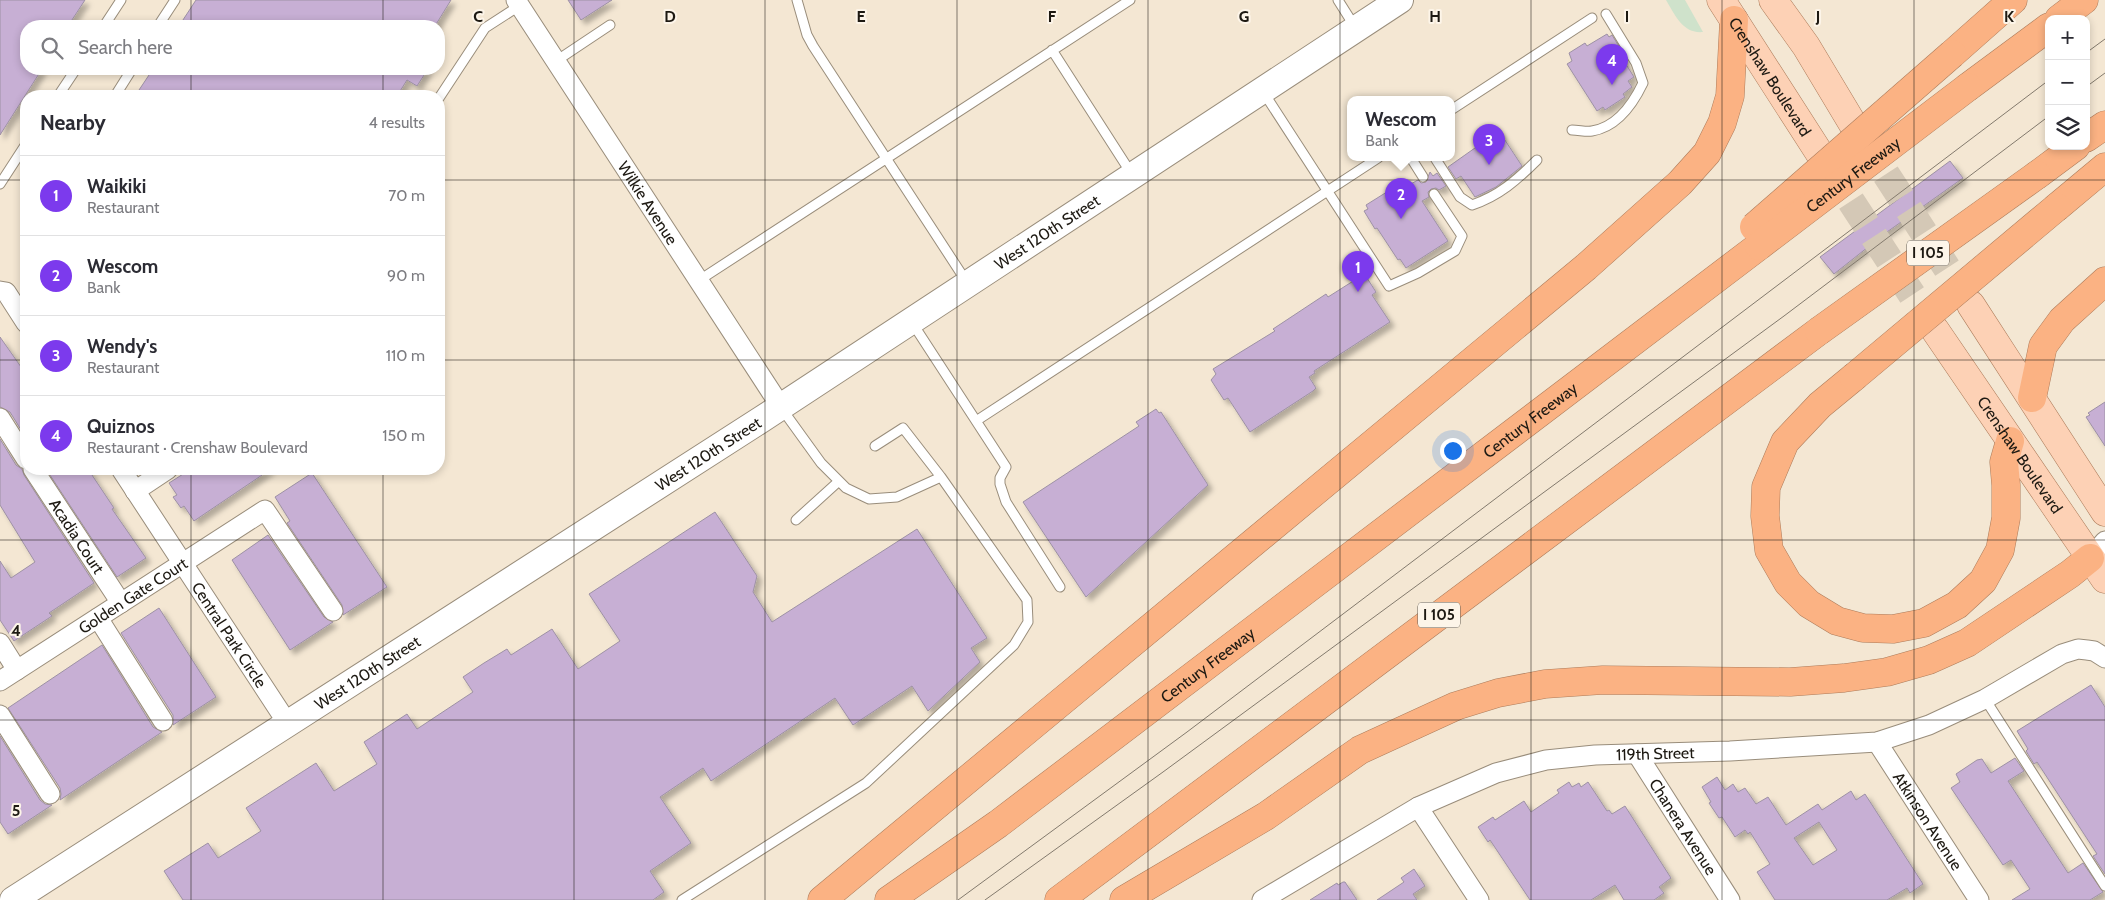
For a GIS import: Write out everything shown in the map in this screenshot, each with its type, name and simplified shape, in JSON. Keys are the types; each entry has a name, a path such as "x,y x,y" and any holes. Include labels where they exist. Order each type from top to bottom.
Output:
{"highway":[{"path":"1756,236 2013,0"},
{"path":"2064,15 2084,0"},
{"path":"822,900 1586,266 1680,183 1707,153 1722,123 1730,96 1728,10"},
{"name":"Century Freeway","path":"889,900 998,824 1636,339 1756,236 1968,88 2045,30"},
{"path":"2090,135 2105,125"},
{"name":"I 105","path":"1059,900 1819,331 2071,150"},
{"path":"2010,441 2004,462 2006,518 2000,550 1983,581 1957,605 1924,623 1894,630 1863,628 1837,621 1809,604 1788,583 1770,550 1765,516 1766,487 1786,442 1820,405 2105,167"},
{"path":"2032,398 2043,346 2062,320 2105,281"},
{"path":"1124,900 1266,816 1360,750 1456,706 1498,693 1545,684 1603,680 1790,682 1844,678 1887,672 1928,660 1967,643 2061,580 2100,559"}],"main road":[{"path":"1773,0 1806,46 1854,126"},
{"name":"Crenshaw Boulevard","path":"1728,10 1820,154"},
{"path":"1971,305 2105,512"},
{"name":"Crenshaw Boulevard","path":"1936,330 2010,441 2100,559"}],"street":[{"name":"West 120th Street","path":"13,900 781,407 1400,0"},
{"name":"Wilkie Avenue","path":"517,3 781,407"},
{"path":"0,291 6,292 20,314"},
{"path":"0,418 20,449"},
{"name":"Acadia Court","path":"37,475 121,604"},
{"name":"Central Park Circle","path":"124,475 288,724"},
{"path":"135,491 159,475"},
{"name":"Golden Gate Court","path":"0,682 265,510 333,611"},
{"path":"98,618 163,720"},
{"path":"0,643 18,670"},
{"name":"119th Street","path":"1262,900 1418,807 1496,772 1546,760 1595,755 1730,751 1877,742 1929,724 1985,699 2062,654 2078,649 2094,651 2105,658"},
{"path":"0,715 50,794"},
{"name":"Atkinson Avenue","path":"1877,742 1979,900"},
{"name":"Chanera Avenue","path":"1637,754 1730,900"},
{"path":"1418,807 1479,900"}],"lane":[{"path":"108,20 121,0"},
{"path":"162,20 174,0"},
{"path":"797,0 807,35 813,46 968,284"},
{"path":"698,281 1130,0"},
{"path":"1338,0 1356,29"},
{"path":"444,90 484,28 517,3"},
{"path":"1572,130 1591,132 1605,128 1617,120 1637,97 1643,83 1636,63 1606,14"},
{"path":"1455,107 1592,18"},
{"path":"556,61 610,25"},
{"path":"1052,50 1133,176"},
{"path":"62,90 72,75"},
{"path":"119,90 128,75"},
{"path":"1262,91 1388,286 1418,273 1455,251 1462,236 1434,194"},
{"path":"0,184 20,153"},
{"path":"1437,161 1460,197 1472,205 1507,188 1537,160"},
{"path":"976,421 1373,161"},
{"path":"1413,161 1423,176"},
{"path":"911,321 1006,467 1000,478 1006,502 1060,587"},
{"path":"781,407 821,463 846,488 869,499 897,497 941,477"},
{"path":"682,900 866,783 1014,645 1028,622 1027,600 941,477 903,428 875,446"},
{"path":"796,520 839,481"},
{"path":"1985,699 2105,886"}],"green space":[{"path":"1666,0 1685,0 1703,32 1696,32 1685,27 1676,17"}],"building":[{"path":"0,0 85,0 72,20 20,20 20,75 38,75 29,90 20,90 20,104 0,135"},
{"path":"196,0 451,0 439,20 183,20"},
{"path":"568,0 612,0 581,20"},
{"path":"1607,34 1609,37 1612,35 1620,48 1617,50 1634,77 1628,81 1632,87 1623,94 1625,97 1605,110 1603,107 1597,111 1567,64 1572,61 1569,53 1585,43 1587,46"},
{"path":"149,75 424,75 417,86 407,80 401,90 139,90"},
{"path":"1499,131 1522,166 1496,187 1475,197 1461,176 1456,179 1448,167"},
{"path":"1950,161 1963,178 1887,232 1834,274 1820,257"},
{"path":"1430,172 1433,176 1437,173 1446,186 1439,190 1436,188 1431,189 1428,192 1429,197 1422,201 1448,241 1406,268 1400,259 1398,260 1377,228 1375,229 1364,211 1368,209 1366,205 1390,190 1392,193 1396,190 1396,192 1418,180 1421,183 1426,182"},
{"path":"1358,278 1360,282 1367,278 1376,292 1372,295 1390,322 1314,371 1315,373 1309,377 1316,388 1313,391 1250,432 1228,398 1224,400 1211,380 1216,374 1213,369 1275,331 1273,329 1326,294 1328,297"},
{"path":"0,337 20,365 20,428 10,412 0,407"},
{"path":"2105,402 2105,446 2086,417 2090,415 2088,413"},
{"path":"1156,409 1159,413 1161,412 1208,485 1086,597 1023,502 1139,426 1136,422"},
{"path":"0,439 16,465 20,468 20,475 24,475 94,583 49,613 52,616 14,641 0,620 0,561 11,578 35,562 0,505"},
{"path":"50,475 92,475 114,508 112,509 146,558 117,577"},
{"path":"182,475 262,475 194,521 184,506 181,508 173,497 177,495 169,483"},
{"path":"309,475 313,475 387,587 343,615 342,605 287,523 290,521 275,497"},
{"path":"715,512 757,576 753,592 772,622 917,529 987,638 971,648 980,662 928,711 912,686 853,725 835,698 711,781 703,768 660,797 691,843 650,871 664,892 653,900 183,900 164,871 208,843 218,858 261,831 246,808 316,763 334,791 377,764 364,742 407,714 417,729 473,692 463,677 507,649 511,655 552,629 578,669 620,641 589,594"},
{"path":"268,535 324,617 333,622 290,650 232,560"},
{"path":"159,608 216,697 173,725 173,715 121,633"},
{"path":"102,645 153,727 162,732 60,800 60,788 8,708"},
{"path":"2091,685 2105,707 2105,874 2093,856 2097,854 2037,762 2034,764 2026,751 2028,749 2017,731"},
{"path":"0,736 40,800 45,804 52,805 8,834 0,822"},
{"path":"2015,758 2024,771 2008,781 2068,873 2083,863 2103,892 2090,900 2012,900 2030,889 2011,860 2003,865 1951,788 1960,782 1956,774 1977,760 1982,759 1991,773"},
{"path":"1717,777 1725,790 1733,784 1738,792 1745,788 1756,804 1768,797 1786,825 1818,804 1822,810 1851,791 1856,800 1865,794 1923,884 1910,893 1907,888 1887,900 1775,900 1757,872 1770,864 1750,832 1748,834 1745,830 1735,837 1722,817 1719,818 1709,803 1711,802 1702,787","holes":["1819,822 1837,850 1813,865 1794,838"]},
{"path":"1569,782 1572,787 1579,783 1581,787 1588,782 1607,811 1609,810 1612,814 1625,806 1671,878 1659,887 1664,893 1654,900 1624,900 1615,885 1591,900 1530,900 1490,840 1488,842 1478,827 1493,817 1495,820 1524,801 1531,812 1559,793 1557,790"},
{"path":"1414,869 1425,886 1413,894 1417,900 1377,900 1404,882 1401,878"},
{"path":"1345,882 1357,900 1310,900 1337,883 1338,885"}],"tunnel":[{"path":"1863,139 1971,305"},
{"path":"1828,166 1935,330"}],"tram line":[{"path":"2090,50 2105,39"},
{"path":"2090,84 2105,73"},
{"path":"958,900 1187,732 2045,83"},
{"path":"985,900 1163,772 1784,316 2045,119"}],"place":[{"name":"Quiznos","path":"1612,85"},
{"name":"Wendy's","path":"1489,165"},
{"name":"Wescom","path":"1401,219"},
{"name":"Waikiki","path":"1358,292"}]}
